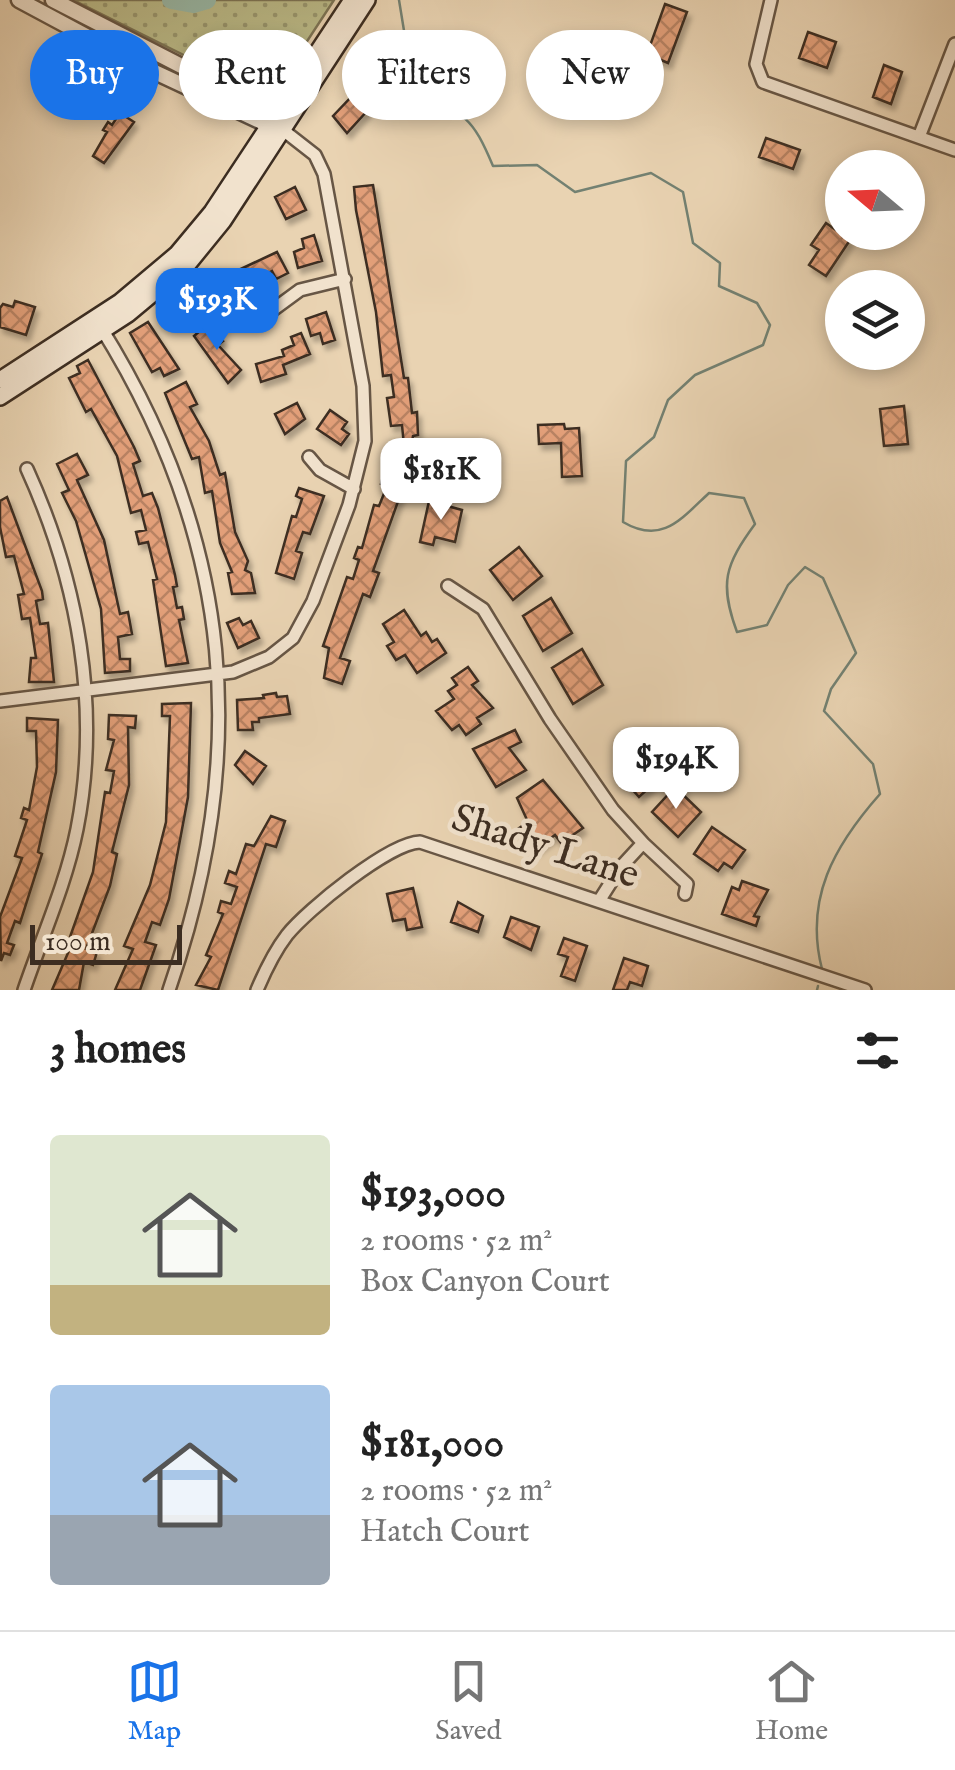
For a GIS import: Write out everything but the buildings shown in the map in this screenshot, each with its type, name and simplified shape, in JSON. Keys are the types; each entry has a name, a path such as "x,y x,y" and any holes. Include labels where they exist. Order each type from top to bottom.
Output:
{"main road":[{"path":"1,378 168,284 197,254 352,0"},
{"path":"275,124 367,0"},
{"path":"0,396 99,324"}],"street":[{"path":"19,0 275,124"},
{"path":"0,701 217,676 269,657 293,638 312,601 354,488 366,420 345,279 320,164 275,124 52,0"},
{"path":"771,0 756,64 762,82 955,150"},
{"path":"918,137 955,44"},
{"path":"255,324 300,290 345,279"},
{"path":"99,324 146,404 182,491 202,554 217,676 221,726 214,818 186,942 169,990"},
{"path":"1,378 20,384"},
{"path":"309,456 320,470 354,488"},
{"path":"24,990 77,830 83,786 84,691 72,598 50,519 28,468"},
{"path":"448,586 483,609 550,719 614,810 688,884 685,894"},
{"name":"Shady Lane","path":"257,990 269,963 298,924 381,855 410,842 428,844 865,990"},
{"path":"600,901 620,868 643,843"}],"green space":[{"path":"73,0 334,0 314,30 179,30 179,53 159,43 159,30 133,30"}],"waterway":[{"path":"171,0 193,4 207,0"},
{"path":"399,0 415,98 445,107 465,119 493,166 537,165 575,192 651,173 683,192 693,243 720,263 719,286 757,303 770,325 763,345 695,375 668,400 654,437 626,461 623,522 649,531 660,530 680,520 709,493 744,498 755,524 737,551 728,575 728,600 737,632 767,625 788,585 805,567 823,578 856,653 831,689 824,711 873,764 880,794 849,833 827,875 817,919 822,969"},
{"path":"817,990 818,986"}]}
